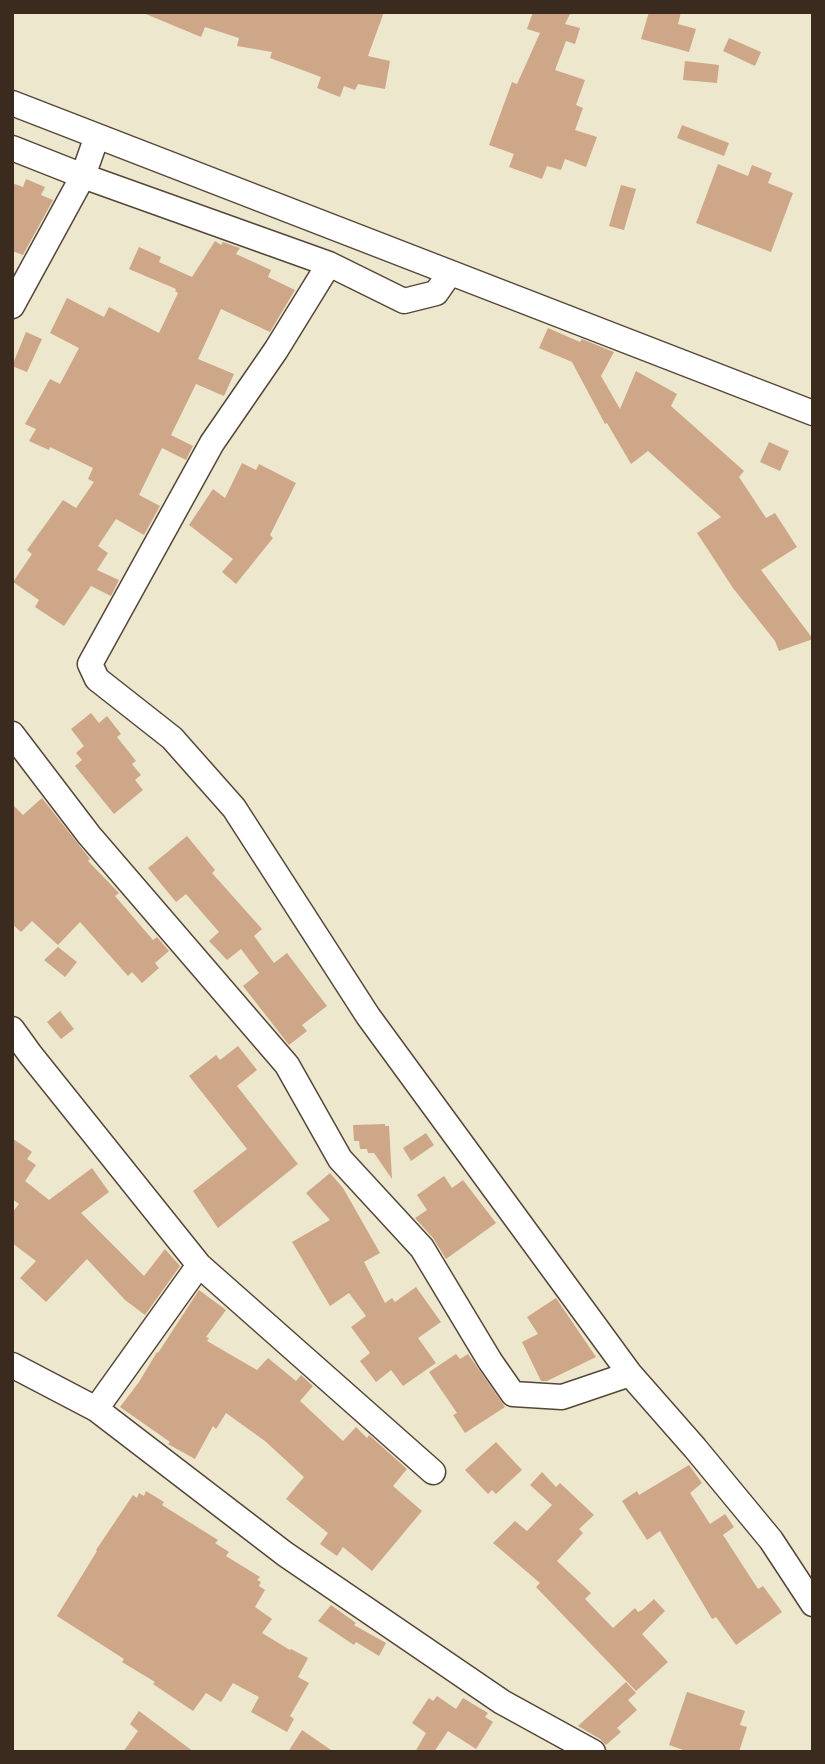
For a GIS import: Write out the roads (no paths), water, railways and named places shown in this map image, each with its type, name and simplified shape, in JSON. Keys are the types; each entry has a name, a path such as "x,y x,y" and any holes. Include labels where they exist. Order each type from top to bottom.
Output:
{"street":[{"path":"12,103 813,413"},
{"path":"12,306 83,176 97,136"},
{"path":"12,148 329,264 404,300 436,293 450,273"},
{"path":"329,264 276,349 212,443 90,664 97,679 172,738 234,808 368,1016 630,1374 771,1540 813,1604"},
{"path":"12,734 89,835 287,1066 340,1159 422,1248 513,1394 562,1397 630,1374"},
{"path":"12,1029 199,1265 433,1472"},
{"path":"96,1409 199,1265"},
{"path":"12,1365 96,1409 285,1554 502,1702 593,1752"}]}
